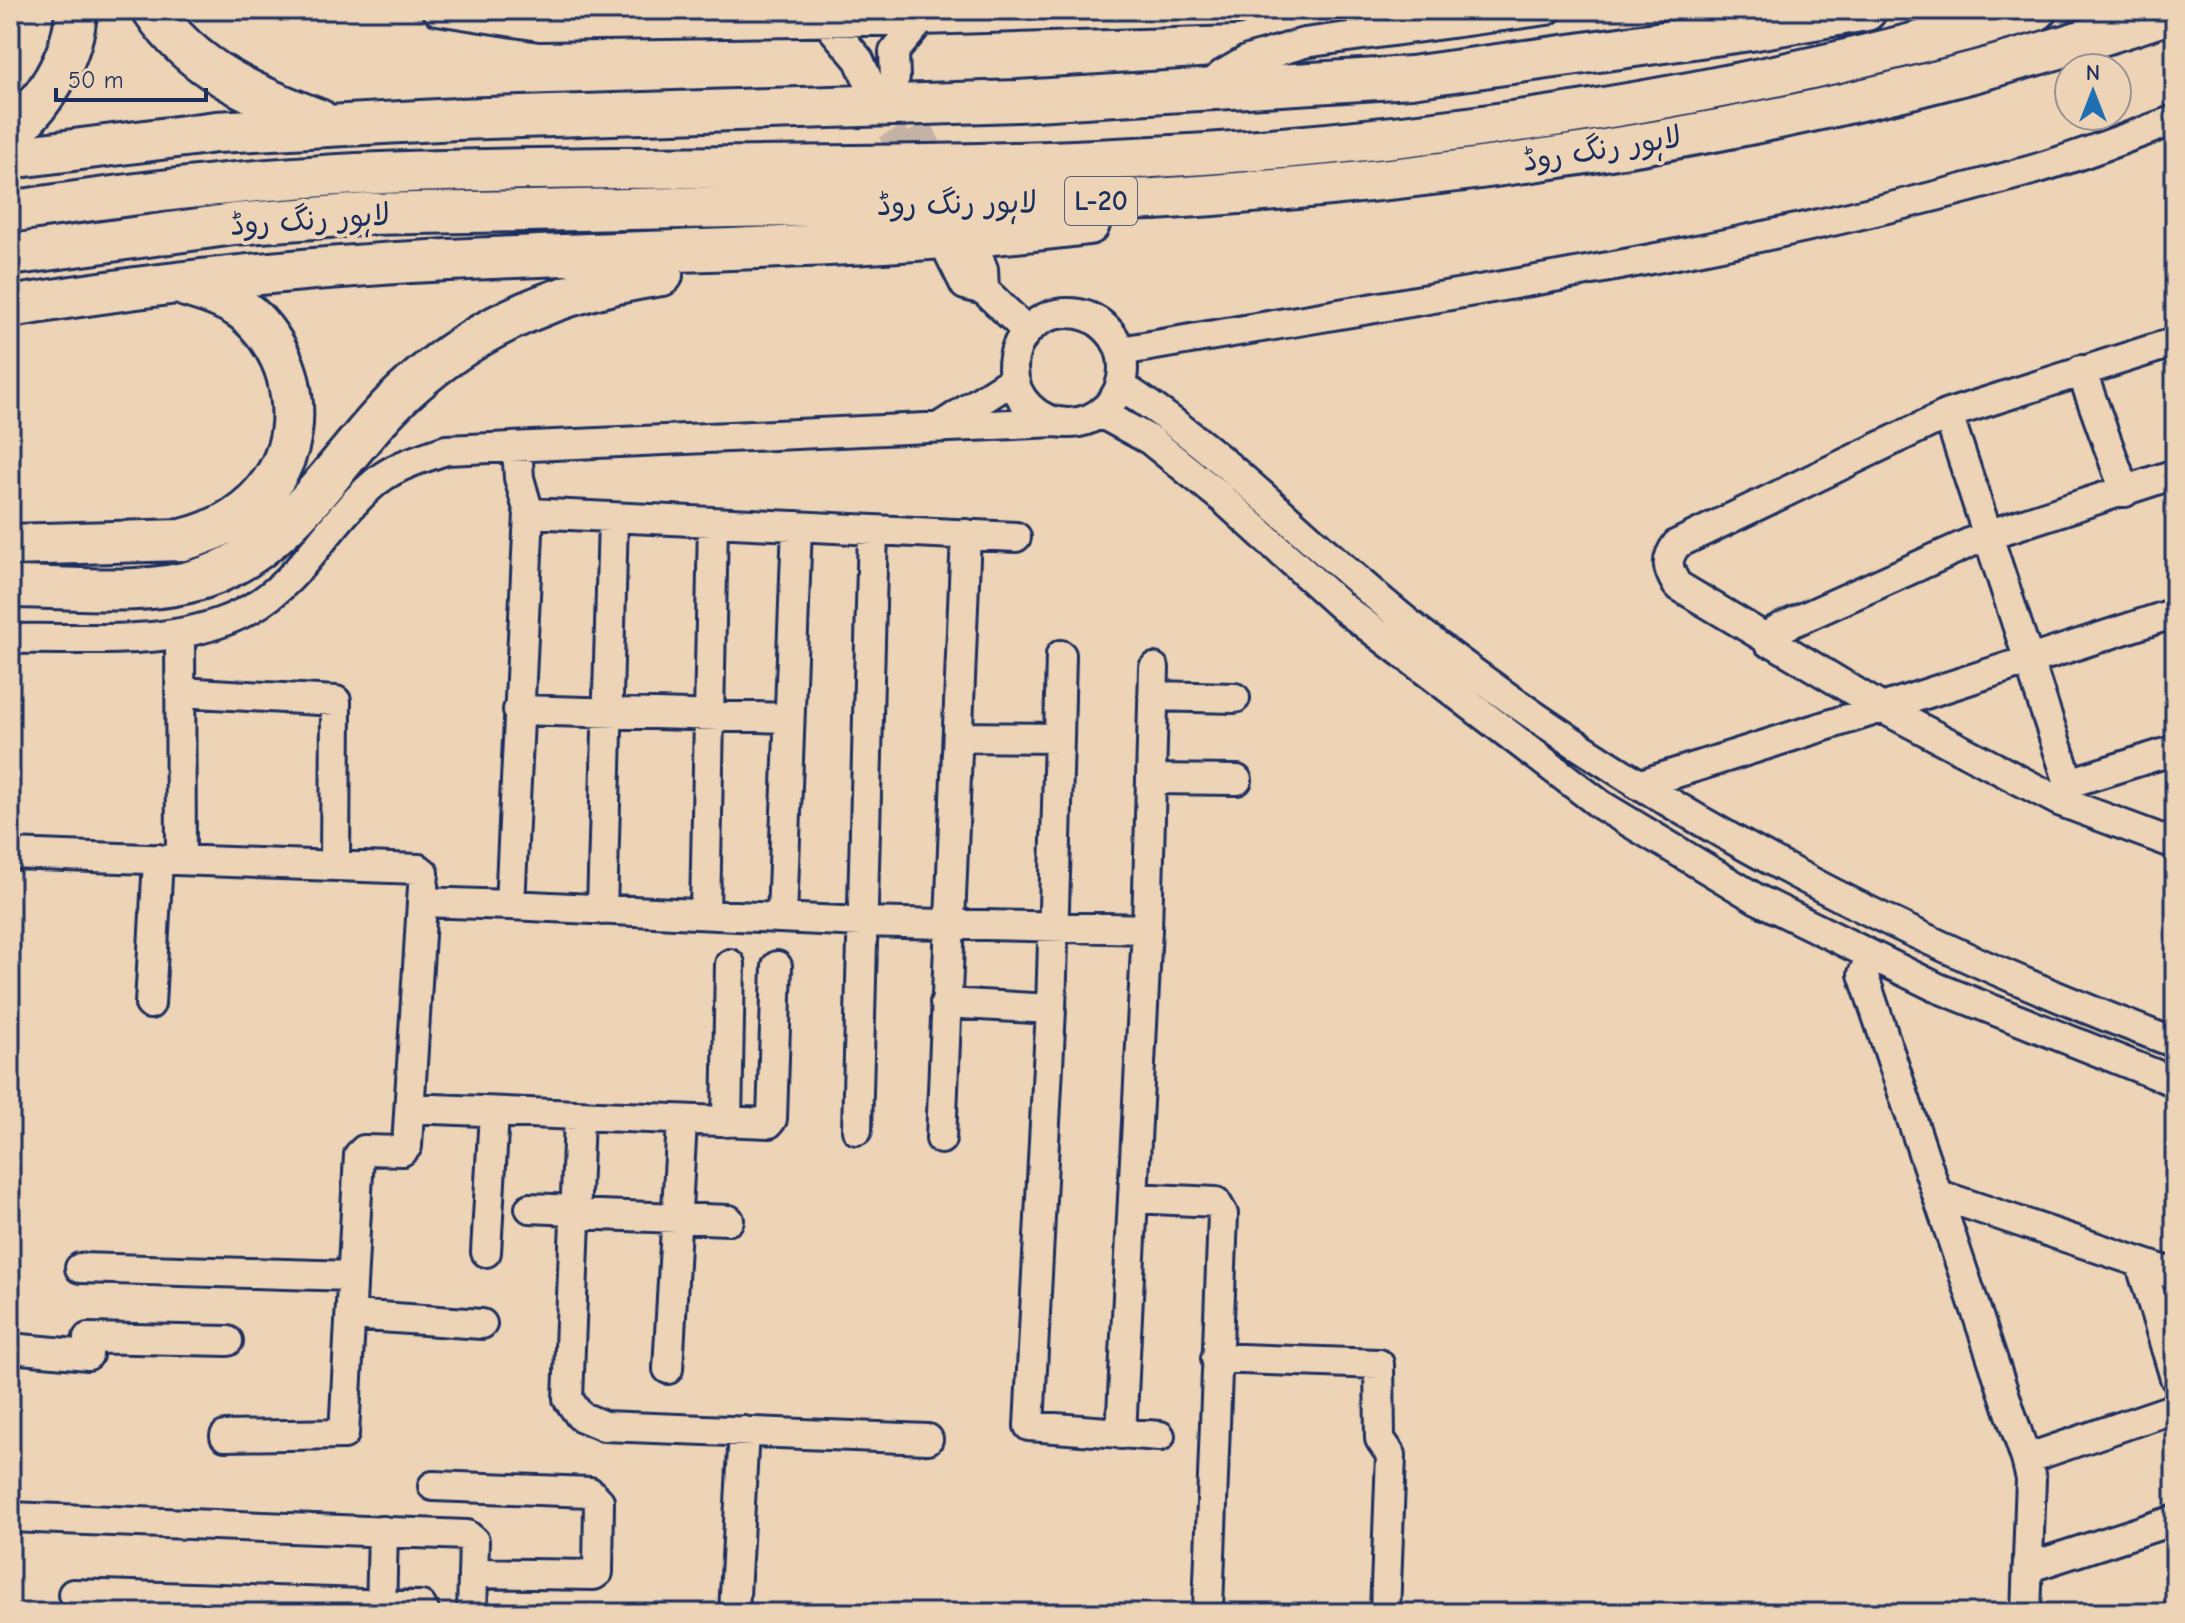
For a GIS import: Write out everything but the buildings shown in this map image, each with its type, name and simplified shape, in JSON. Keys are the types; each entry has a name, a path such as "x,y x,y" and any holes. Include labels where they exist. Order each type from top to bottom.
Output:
{"highway":[{"path":"10,134 43,96 67,56 76,10"},
{"path":"153,10 184,49 214,74 247,92 335,126"},
{"path":"10,158 216,132 1204,92 1411,77 1750,30 1866,10"},
{"name":"لاہور رنگ روڈ","path":"10,212 218,185 352,175 1136,158 1391,138 1579,112 1730,83 1874,53 2036,10"},
{"name":"لاہور رنگ روڈ","path":"10,255 234,224 352,215 1015,203 1294,191 1591,152 1768,120 2025,58 2175,11"},
{"path":"10,307 176,283 382,264 654,254 1004,235 1192,212 1294,191"},
{"path":"10,587 140,587 179,585 206,577 258,549 409,387 462,345 529,309 617,281 847,242"},
{"path":"10,545 182,540 203,535 238,517 260,498 278,473 292,433 293,399 283,363 259,325 245,311 212,294 176,283"}],"street":[{"path":"437,10 540,26 921,20 1236,10"},
{"path":"1204,92 1222,75 1248,60 1304,43 1547,10"},
{"path":"826,21 880,69 921,20"},
{"path":"1121,351 1652,258 1854,216 2035,169 2175,120"},
{"path":"963,252 983,269 984,290 1027,331"},
{"path":"10,639 180,635 250,610 283,586 370,487 403,464 446,450 1085,421 1100,413 1121,386 1121,351 1113,336 1086,316 1052,315 1027,331 1015,353 1014,379 1029,407 1057,422"},
{"path":"2175,342 1948,414 1677,544 1668,556 1668,570 1677,585 1882,708 2175,844"},
{"path":"2081,370 2125,492"},
{"path":"937,429 1014,379"},
{"path":"1121,386 1176,423 1330,559 1421,633 1543,724 1638,785 1743,848 1842,899 2018,981 2175,1043"},
{"path":"1100,413 1150,440 1222,498 1341,606 1601,805 1757,899 1871,956 2004,1015 2175,1082"},
{"path":"1948,414 2064,792"},
{"path":"510,905 529,513 519,478 517,447"},
{"path":"1768,642 1776,630 1987,535 2175,474"},
{"path":"529,513 1016,537"},
{"path":"602,910 613,519"},
{"path":"705,913 713,523"},
{"path":"782,917 797,526"},
{"path":"857,1130 873,530"},
{"path":"941,1139 966,534"},
{"path":"1638,785 2175,613"},
{"path":"150,1004 170,859 180,692 180,635"},
{"path":"1061,655 1051,1009 1029,1426 1160,1436"},
{"path":"1121,1434 1147,929 1154,682 1235,698"},
{"path":"180,692 336,701 335,866"},
{"path":"518,710 789,718"},
{"path":"959,737 1059,738"},
{"path":"2064,792 2175,750"},
{"path":"1151,779 1237,780"},
{"path":"10,854 423,870 405,1149 360,1152 344,1434 225,1436"},
{"path":"422,902 862,922 1147,929"},
{"path":"1871,956 1863,974 2031,1479 2026,1613"},
{"path":"727,1122 730,964"},
{"path":"410,1108 579,1118 771,1121 777,966"},
{"path":"2004,1015 2018,981"},
{"path":"945,1003 1051,1009"},
{"path":"486,1252 494,1113"},
{"path":"579,1118 568,1399 580,1416 604,1426 928,1439"},
{"path":"668,1369 682,1121"},
{"path":"1937,1194 2175,1274"},
{"path":"1133,1198 1216,1202 1221,1207 1208,1608"},
{"path":"530,1208 729,1220"},
{"path":"2141,1265 2175,1378"},
{"path":"80,1268 352,1276"},
{"path":"351,1315 482,1324"},
{"path":"10,1348 88,1355 88,1338 228,1341"},
{"path":"1216,1358 1379,1364 1380,1439 1391,1455 1385,1613"},
{"path":"2026,1459 2175,1408"},
{"path":"734,1613 744,1431"},
{"path":"433,1486 590,1492 599,1501 596,1574 473,1573"},
{"path":"10,1517 472,1536 472,1613"},
{"path":"2030,1567 2175,1520"},
{"path":"381,1609 383,1531"},
{"path":"73,1594 381,1609 421,1606 425,1613"}],"tunnel":[{"path":"900,89 942,178"},
{"path":"874,93 914,178"}]}
